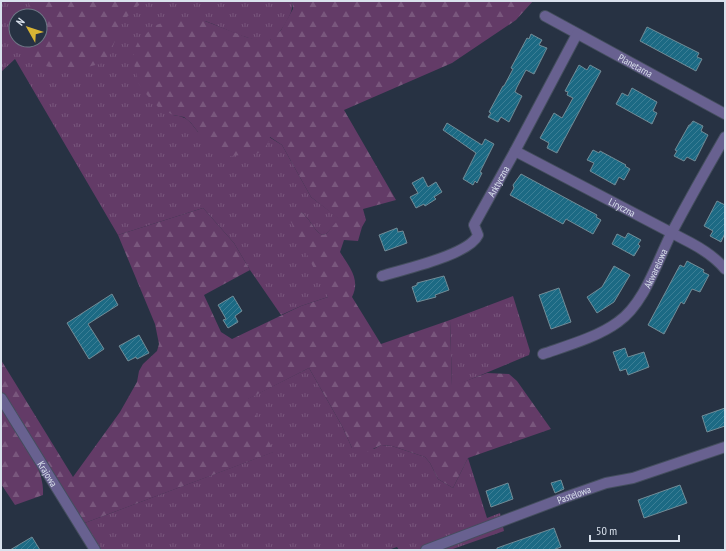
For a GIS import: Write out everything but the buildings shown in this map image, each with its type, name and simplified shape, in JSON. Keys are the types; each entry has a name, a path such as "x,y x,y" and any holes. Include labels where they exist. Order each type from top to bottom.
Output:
{"street":[{"name":"Planetarna","path":"545,16 725,114"},
{"name":"Arktyczna","path":"382,276 446,257 476,239 478,235 474,225 577,34"},
{"name":"Akwarelowa","path":"543,354 603,332 619,322 634,305 643,292 672,233 725,136"},
{"name":"Liryczna","path":"515,151 703,250 725,269"},
{"name":"Krajowa","path":"1,398 95,550"},
{"name":"Pastelowa","path":"426,550 566,496 606,483 633,478 725,447"}],"green space":[{"path":"1,1 292,1 292,10 285,24 277,35 270,40 264,41 247,38 205,21 173,115 187,120 198,132 269,137 282,145 311,197 340,219 326,234 322,235 301,212 328,297 301,306 281,315 250,270 234,243 203,208 118,235 15,59 1,72"},
{"path":"28,1 140,1 141,3 122,22 107,62 68,72 42,65 27,55 27,48 48,48 48,8 30,7"},
{"path":"292,1 533,1 516,20 452,63 344,110 396,200 363,209 366,220 362,227 358,241 344,240 340,252 355,279 352,297 381,344 450,320 452,386 487,373 509,374 517,381 551,429 468,458 453,488 438,479 430,463 425,457 392,446 381,445 367,452 352,448 342,426 309,368 248,399 274,452 82,524 1,393 1,360 73,477 120,412 137,382 139,371 143,364 157,351 159,344 155,324 118,235 203,208 234,243 250,270 204,295 221,332 232,339 301,306 328,297 290,220 301,212 322,235 326,234 339,219 311,197 282,145 270,137 265,152 224,157 184,117 173,115 158,107 139,84 134,64 134,50 139,40 156,25 171,20 205,21 246,37 260,40 270,40 281,30 293,9"},
{"path":"513,296 530,351 529,355 452,387 450,320"},
{"path":"309,368 342,426 352,448 374,449 381,445 392,446 425,457 430,463 438,479 453,488 468,458 487,518 500,513 504,531 450,550 399,550 397,547 388,550 99,550 82,524 273,452 247,399"},
{"path":"1,402 35,460 43,484 43,495 15,505 1,484"}]}
